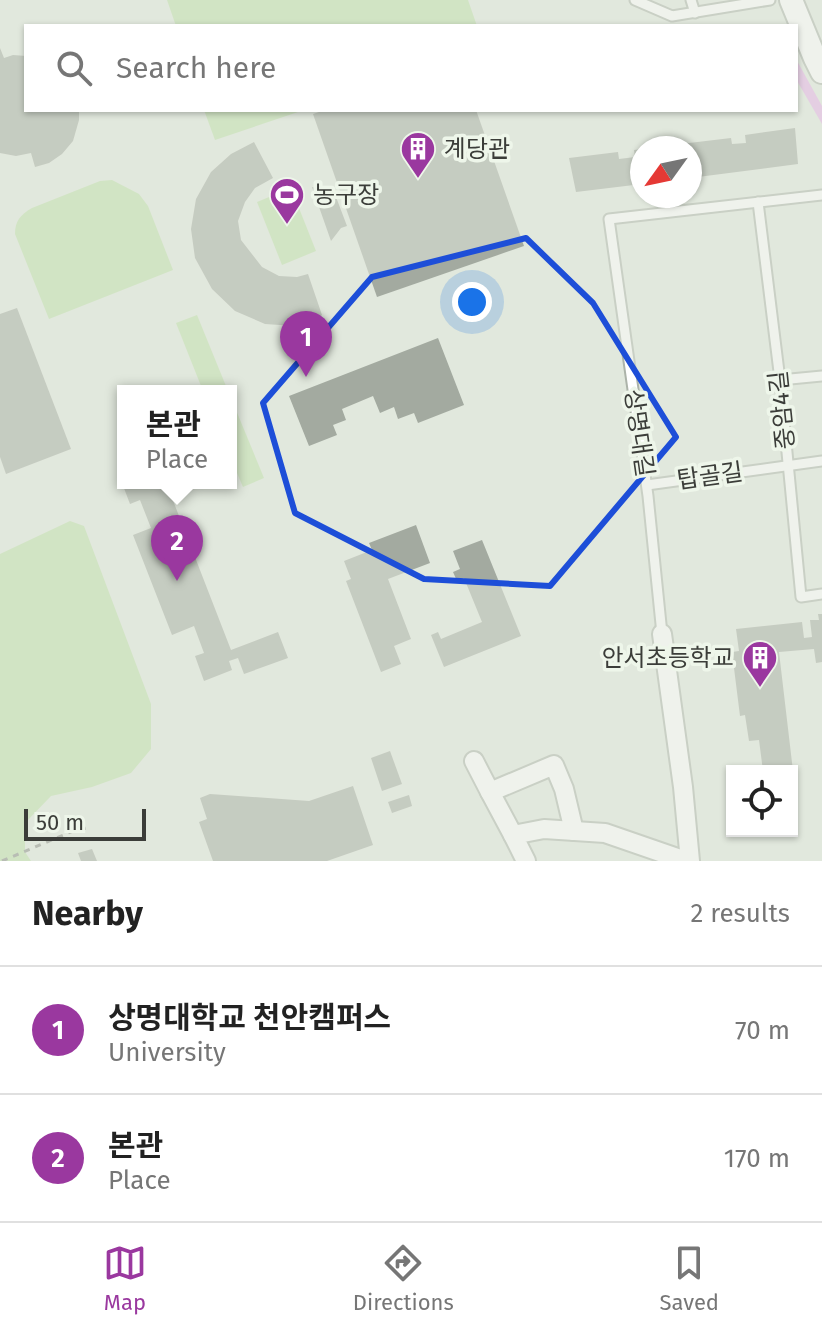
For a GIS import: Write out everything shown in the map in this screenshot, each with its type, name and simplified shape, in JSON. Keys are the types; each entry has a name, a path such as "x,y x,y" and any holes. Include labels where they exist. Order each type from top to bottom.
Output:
{"street":[{"path":"791,0 822,72"},
{"name":"상명대길","path":"662,634 683,787 688,861"},
{"path":"474,761 526,861"},
{"path":"490,792 554,765 564,789 574,831"},
{"path":"513,835 544,829 605,833 649,856 688,861"}],"lane":[{"path":"635,0 672,16 770,0"},
{"path":"691,0 695,13"},
{"name":"상명대길","path":"662,634 647,485 609,219 822,195"},
{"name":"중암4길","path":"758,202 780,380 801,597 822,594"},
{"path":"780,380 822,376"},
{"name":"탑골길","path":"647,485 822,461"}],"path":[{"path":"2,861 87,828"}],"highlighted area":[{"path":"526,238 593,303 676,437 550,586 424,579 295,513 263,403 372,277"}],"green space":[{"path":"167,0 468,0 476,24 175,24"},
{"path":"205,112 298,112 215,140"},
{"path":"112,180 139,194 148,206 173,270 49,319 15,234 17,222 32,208 100,181"},
{"name":"농구장","path":"291,188 316,251 282,265 257,202"},
{"path":"197,315 226,385 201,385 176,323"},
{"path":"237,413 264,478 243,487 237,473"},
{"path":"70,521 84,526 151,704 151,749 131,773 92,787 51,796 25,823 25,852 31,861 0,861 0,554"}],"shaded area":[{"path":"798,63 822,106 822,124 798,82"}],"building":[{"path":"0,48 4,58 24,56 24,112 79,112 79,120 73,141 49,163 35,167 31,153 16,156 0,153"},
{"name":"계당관","path":"477,112 524,246 377,297 313,114"},
{"path":"795,128 798,164 702,176 702,141 731,138 732,144 746,143 745,135"},
{"path":"254,142 273,178 255,188 245,202 238,221 241,240 262,267 279,276 308,274 322,315 312,324 265,324 235,311 212,289 195,258 191,229 196,199 211,172 231,154"},
{"path":"618,152 619,159 630,158 630,185 576,192 569,158"},
{"path":"312,187 328,191 333,189 347,226 341,228 331,241"},
{"path":"17,308 71,449 6,474 0,457 0,314"},
{"path":"438,338 464,405 418,423 414,413 398,419 394,407 380,413 373,396 342,409 346,420 333,425 337,435 309,446 289,396"},
{"path":"124,489 169,489 231,650 278,632 288,658 244,674 238,658 229,661 232,670 204,681 195,656 204,653 194,626 172,635 133,535 151,528 140,500 130,504"},
{"path":"416,525 430,563 388,579 411,639 394,646 401,664 381,672 346,581 351,579 344,561 372,550 369,543"},
{"path":"482,540 521,636 444,667 431,635 438,632 441,639 482,622 464,578 457,581 453,572 460,569 453,551"},
{"name":"안서초등학교","path":"818,614 822,614 822,662 816,663 814,649 779,652 792,765 762,765 759,740 749,741 745,715 740,716 732,652 739,651 736,629 802,622 804,638 812,637 810,620 819,620"},
{"path":"390,751 402,784 382,791 371,758"},
{"path":"353,786 373,845 327,861 213,861 199,822 207,819 200,798 210,794 309,801"},
{"path":"409,795 412,806 392,813 388,802"},
{"path":"92,849 97,861 81,861 78,853"}],"place":[{"name":"계당관","path":"418,180"},
{"name":"농구장","path":"287,226"},
{"name":"상명대학교 천안캠퍼스","path":"306,377"},
{"name":"본관","path":"177,581"},
{"name":"안서초등학교","path":"760,689"}]}
